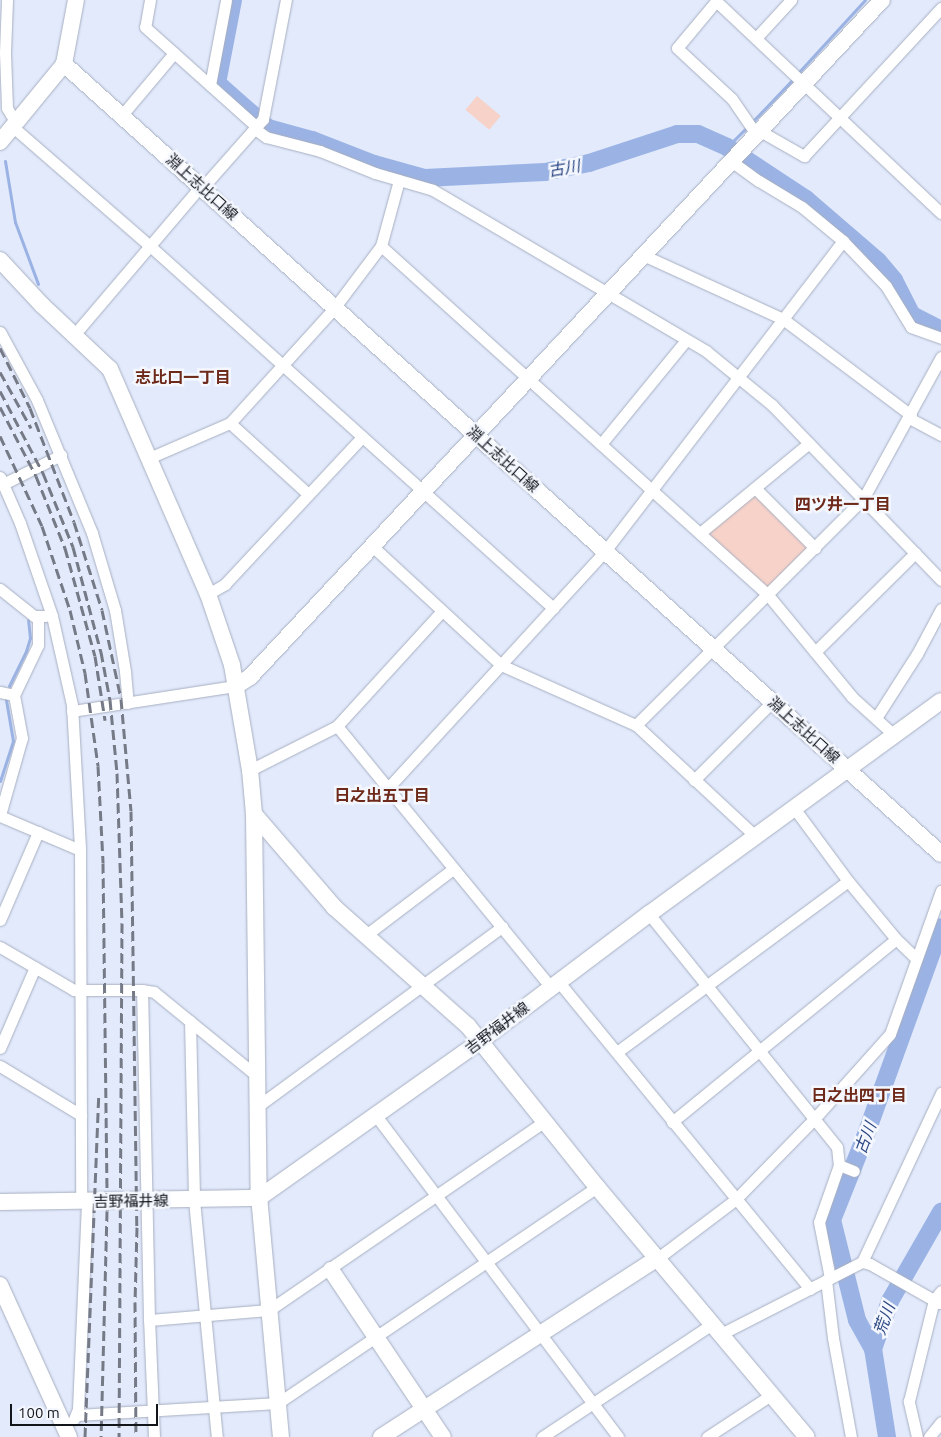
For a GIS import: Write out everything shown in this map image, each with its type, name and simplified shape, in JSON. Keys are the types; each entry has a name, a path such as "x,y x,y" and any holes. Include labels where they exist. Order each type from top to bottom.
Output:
{"street":[{"path":"7,0 2,53 8,108 14,125 554,608"},
{"path":"0,142 64,64 76,0"},
{"path":"150,0 145,27 210,84 266,137 320,151 375,173 433,190 606,294 706,351 772,404 941,580"},
{"path":"210,84 226,0"},
{"path":"74,335 263,119 286,0"},
{"path":"941,8 840,117 804,156 758,133 732,99 677,48 716,0 840,117 941,213"},
{"path":"756,38 791,0"},
{"path":"72,712 236,686 250,676 882,0"},
{"path":"122,115 174,53"},
{"name":"淵上志比口線","path":"64,64 941,854"},
{"path":"732,161 759,181 802,207 843,241 886,286 911,327 941,338"},
{"path":"149,458 230,423 335,307 381,246 399,180"},
{"path":"387,789 605,551 843,241"},
{"path":"381,246 768,595 852,697 894,735"},
{"path":"643,256 783,319 910,416 941,435"},
{"path":"0,260 110,369 208,594 232,665 250,770 254,814 260,1196 281,1437"},
{"path":"0,332 37,400 92,532 107,581 121,640 128,703"},
{"path":"601,444 686,340"},
{"path":"636,725 714,650 863,499 941,357"},
{"path":"230,423 308,494"},
{"path":"208,594 224,584 362,437"},
{"path":"700,533 809,443"},
{"path":"61,456 1,481 20,523 52,616 66,673 72,712 80,850 81,1114 84,1201 77,1415 66,1431"},
{"path":"755,488 815,548"},
{"path":"371,545 501,665 636,725 756,837"},
{"path":"815,652 915,553"},
{"path":"0,589 34,616 52,616"},
{"path":"876,718 917,654 941,609"},
{"path":"250,770 337,726 442,612"},
{"path":"38,616 38,645 14,695 22,738 0,815 80,850"},
{"path":"0,692 14,695"},
{"name":"吉野福井線","path":"0,1202 194,1200 260,1196 479,1042 649,914 941,701"},
{"path":"694,780 772,702"},
{"path":"337,726 502,927 617,1052 735,1200 810,1289"},
{"path":"794,808 848,880 896,939 916,958"},
{"path":"254,814 334,907 468,1026 597,1187 807,1437"},
{"path":"0,920 38,832"},
{"path":"366,935 453,868"},
{"path":"617,1052 848,880"},
{"path":"381,1437 658,1258 735,1200 814,1119 890,1034 941,891"},
{"path":"649,914 837,1147 846,1168 819,1222 831,1278 834,1338 851,1437"},
{"path":"258,1106 424,987 502,927"},
{"path":"672,1122 896,939"},
{"path":"0,947 80,991 152,990 257,1076"},
{"path":"0,1048 35,967"},
{"path":"142,990 148,1320 154,1437"},
{"path":"190,1021 194,1200 217,1437"},
{"path":"0,1066 81,1114"},
{"path":"542,1437 592,1403 717,1329 810,1289 857,1264 941,1093"},
{"path":"376,1116 618,1437"},
{"path":"148,1320 269,1310 331,1270 544,1122"},
{"path":"77,1415 278,1403 597,1187"},
{"path":"857,1264 880,1270 915,1289 939,1298 909,1401 917,1437"},
{"path":"331,1270 443,1437"},
{"path":"0,1285 66,1431"},
{"path":"707,1437 771,1395"},
{"path":"929,1437 941,1422"}],"shaded area":[{"path":"477,96 501,116 489,130 465,110"},
{"path":"755,488 815,548 765,598 705,538"}],"waterway":[{"name":"古川","path":"233,0 217,83 268,128 312,140 374,164 425,178 545,172 589,163 677,134 698,134 727,147 806,199 878,261 894,280 912,315 941,330"},
{"path":"798,73 865,0"},
{"path":"752,122 794,78"},
{"path":"727,147 747,127"},
{"path":"5,161 15,222 38,284"},
{"path":"9,686 26,651 30,638 28,620"},
{"path":"0,781 13,741 6,700"},
{"name":"古川","path":"873,1349 857,1320 832,1220 865,1137 941,927"},
{"name":"荒川","path":"887,1437 873,1349 890,1301 941,1212"}],"railway":[{"path":"0,348 30,408 74,522 102,610 121,699 131,811 137,1227 135,1302 136,1437"},
{"path":"0,372 31,428"},
{"path":"0,391 43,473 73,547 101,652 110,700 117,773 122,923 119,1437"},
{"path":"0,407 36,476 65,548 95,656 105,720"},
{"path":"0,436 42,526 70,610 85,673 98,766 103,863 107,1211 101,1437"},
{"path":"85,1437 99,1095"}],"district":[{"name":"志比口一丁目","path":"183,377"},
{"name":"四ツ井一丁目","path":"843,504"},
{"name":"日之出五丁目","path":"382,795"},
{"name":"日之出四丁目","path":"859,1095"}]}
